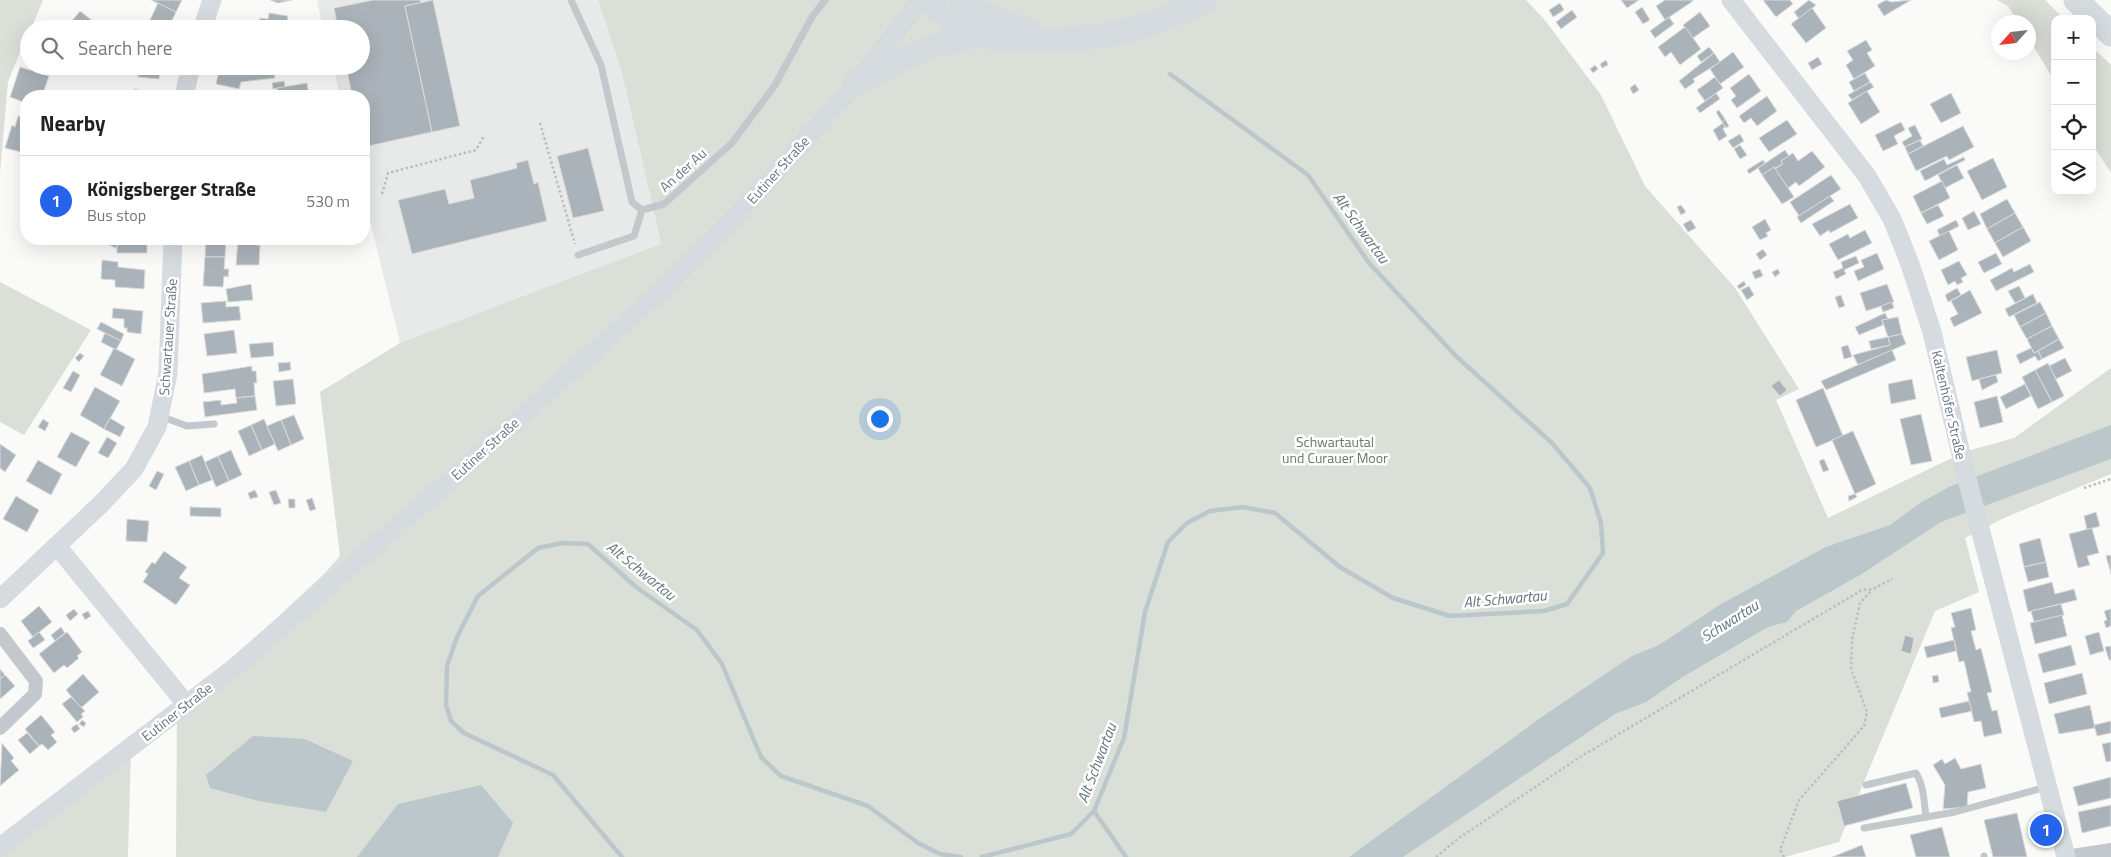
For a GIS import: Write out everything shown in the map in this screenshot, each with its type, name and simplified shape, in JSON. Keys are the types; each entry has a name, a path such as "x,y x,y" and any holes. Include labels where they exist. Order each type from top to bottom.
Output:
{"highway":[{"path":"923,0 960,26 1041,32 1092,28 1130,22 1172,7 1185,0"},
{"path":"962,0 990,28"},
{"path":"983,0 990,28"},
{"path":"856,83 934,46 990,28 1040,40 1097,38 1170,18 1206,0"},
{"path":"2076,0 2111,34"}],"street":[{"path":"205,20 212,0"},
{"name":"Eutiner Straße","path":"0,847 234,668 454,477 670,282 765,185 856,83 923,0"},
{"name":"Kaltenhöfer Straße","path":"1731,0 1867,176 1892,219 1910,264 1932,332 1966,475 2066,857"},
{"path":"185,90 189,75"},
{"name":"Schwartauer Straße","path":"0,599 57,546 134,468 157,427 168,373 173,245"},
{"path":"57,546 188,705"},
{"path":"0,634 36,681 35,694 0,728"},
{"path":"2066,857 2111,850"}],"lane":[{"path":"571,0 601,65 632,202 642,210 634,236 578,255"},
{"name":"An der Au","path":"642,210 664,204 732,143 775,85 812,17 825,0"},
{"path":"160,416 187,426 214,424"},
{"path":"1866,785 1916,773 1924,796 1926,817"},
{"path":"1864,828 1955,812 2047,787"}],"path":[{"path":"540,123 578,255"},
{"path":"382,194 388,173 476,150 484,136"},
{"path":"2084,488 2111,479"},
{"path":"1784,857 1780,850 1799,800 1864,726 1867,712 1851,669 1852,639 1860,603 1873,589 1892,579"},
{"path":"1436,857 1459,838 1580,757 1862,590 1873,589"}],"shaded area":[{"path":"317,0 598,0 622,73 661,245 400,343 370,220 370,90 339,90 335,75 370,75 370,20 321,20"}],"green space":[{"path":"0,0 43,0 35,20 20,20 20,52 8,82 0,173"},
{"name":"Schwartautal und Curauer Moor","path":"598,0 1526,0 1544,19 1601,95 1645,186 1735,288 1799,389 1776,400 1828,518 1964,452 2014,438 2111,368 2111,474 2004,518 1965,538 1979,592 1935,611 1839,842 1785,857 176,857 177,711 325,573 340,556 320,392 400,343 661,244 622,73"},
{"path":"1997,0 2045,0 2060,15 2051,15 2051,75 2036,51 2036,15 2014,15 2008,6"},
{"path":"2096,51 2111,65 2111,173 2096,149"},
{"path":"0,282 91,330 24,435 0,422"},
{"path":"131,748 128,857 0,857 0,847"}],"water":[{"name":"Schwartau","path":"2111,425 2111,459 1941,522 1860,575 1796,611 1787,622 1768,627 1681,678 1646,702 1615,714 1403,857 1349,857 1546,714 1632,656 1659,645 1721,604 1826,547 1890,525 1920,503 1949,487"},
{"path":"253,736 305,739 353,761 326,812 259,801 210,788 206,775"},
{"path":"481,785 513,823 498,857 357,857 398,804"}],"building":[{"path":"151,0 182,0 176,12"},
{"path":"270,0 292,0 278,3"},
{"path":"373,0 420,0 421,3 405,6 432,132 370,146 370,90 351,90 348,75 370,75 370,20 336,20 334,8"},
{"path":"433,0 460,126 432,132 405,6"},
{"path":"1621,0 1639,0 1627,8"},
{"path":"1665,0 1693,1 1665,20 1656,6"},
{"path":"1763,0 1790,0 1793,4 1776,17"},
{"path":"1809,0 1816,5 1799,19 1794,12"},
{"path":"1886,0 1891,2 1911,0 1884,16 1877,5"},
{"path":"158,3 176,12 172,20 150,20"},
{"path":"1560,3 1564,10 1553,17 1549,10"},
{"path":"1642,7 1650,20 1643,24 1635,12"},
{"path":"1812,8 1826,28 1806,43 1791,24"},
{"path":"1572,10 1577,17 1561,29 1556,22"},
{"path":"80,11 91,20 73,20"},
{"path":"1700,12 1710,26 1693,38 1683,25"},
{"path":"269,13 288,16 287,20 260,20 260,18 268,19"},
{"path":"1669,17 1674,24 1655,38 1650,31"},
{"path":"1685,27 1701,49 1680,65 1671,52 1665,57 1658,47"},
{"path":"1866,40 1872,50 1867,53 1875,66 1854,79 1846,65 1853,60 1847,51"},
{"path":"1709,47 1714,53 1701,62 1697,56"},
{"path":"1733,52 1744,67 1720,84 1710,69"},
{"path":"1714,53 1720,62 1693,79 1695,82 1685,89 1679,81"},
{"path":"1818,57 1822,64 1812,70 1808,63"},
{"path":"1606,60 1608,65 1602,68 1600,64"},
{"path":"1595,65 1598,69 1593,73 1590,69"},
{"path":"20,67 20,75 49,76 44,90 20,90 20,101 10,97"},
{"path":"1865,73 1870,82 1854,91 1849,82"},
{"path":"1749,74 1761,91 1737,108 1731,100 1736,96 1730,88"},
{"path":"138,75 159,75 159,79 138,77"},
{"path":"218,75 274,75 275,78 241,82 239,89 216,84"},
{"path":"1715,77 1723,88 1705,101 1697,90"},
{"path":"284,81 285,87 273,89 272,83"},
{"path":"1870,82 1874,87 1852,100 1848,95"},
{"path":"307,83 308,90 277,90 277,88"},
{"path":"1635,84 1639,90 1633,94 1630,88"},
{"path":"1867,91 1880,112 1861,124 1848,103"},
{"path":"1716,93 1720,99 1700,113 1696,108"},
{"path":"1951,93 1961,113 1941,123 1930,104"},
{"path":"1767,96 1777,111 1757,126 1751,118 1744,123 1739,116"},
{"path":"1719,110 1725,119 1722,122 1716,112"},
{"path":"18,116 20,117 20,152 5,148 12,125 15,127"},
{"path":"1725,119 1729,126 1726,128 1722,122"},
{"path":"1787,120 1797,134 1769,152 1759,138"},
{"path":"1901,122 1905,130 1894,136 1898,144 1883,151 1875,135"},
{"path":"1723,123 1725,127 1723,129 1727,136 1719,141 1713,130"},
{"path":"1915,125 1922,139 1905,147 1902,142 1912,136 1908,128"},
{"path":"1963,126 1974,147 1949,160 1947,156 1916,171 1908,154"},
{"path":"1740,134 1744,141 1733,148 1728,141"},
{"path":"1920,140 1923,146 1908,154 1905,147"},
{"path":"1740,145 1747,155 1740,159 1734,149"},
{"path":"588,148 604,211 573,218 557,156"},
{"path":"1785,150 1789,156 1781,161 1783,164 1762,175 1758,168"},
{"path":"1812,151 1825,167 1799,186 1796,182 1788,188 1775,169 1783,164 1781,161 1793,153 1798,161"},
{"path":"1964,157 1965,160 1925,181 1920,171 1944,159 1947,165"},
{"path":"1993,158 2007,187 1982,200 1967,171"},
{"path":"528,160 534,184 538,182 547,221 412,254 398,200 445,189 449,204 474,198 470,180 517,168 516,163"},
{"path":"1763,160 1765,163 1749,174 1747,170"},
{"path":"1957,165 1964,178 1945,188 1938,175"},
{"path":"1774,167 1794,197 1782,204 1762,175"},
{"path":"1831,175 1841,189 1799,216 1790,202"},
{"path":"1942,181 1950,198 1921,213 1913,196"},
{"path":"1830,196 1834,201 1801,223 1797,217"},
{"path":"2007,199 2015,213 1987,229 1980,214"},
{"path":"1850,204 1858,218 1830,233 1829,230 1820,236 1812,224"},
{"path":"1681,205 1686,212 1681,215 1677,207"},
{"path":"1938,205 1944,216 1927,224 1921,213"},
{"path":"1974,211 1981,224 1968,230 1962,218"},
{"path":"2015,213 2023,227 1995,243 1987,229"},
{"path":"1765,219 1771,230 1766,233 1768,236 1760,240 1752,227"},
{"path":"1691,220 1696,228 1688,232 1683,224"},
{"path":"1956,220 1959,226 1940,236 1937,230"},
{"path":"2023,227 2031,241 2003,257 1995,243"},
{"path":"1865,230 1872,243 1838,260 1829,244 1848,234 1850,238"},
{"path":"1949,231 1958,250 1939,260 1929,241"},
{"path":"117,245 147,245 147,253 117,253"},
{"path":"206,245 226,245 225,257 205,257"},
{"path":"238,245 260,245 259,265 236,265"},
{"path":"1763,249 1767,255 1760,260 1756,254"},
{"path":"1877,253 1884,269 1858,281 1854,271 1864,267 1861,260"},
{"path":"1996,253 2002,264 1984,273 1978,262"},
{"path":"1856,256 1859,263 1844,270 1846,274 1836,279 1833,272 1843,268 1841,262"},
{"path":"205,257 225,257 224,269 229,269 228,277 224,276 223,287 203,286"},
{"path":"102,260 118,262 118,267 145,270 144,289 115,287 115,280 101,279"},
{"path":"1959,261 1967,275 1961,278 1963,282 1957,285 1955,281 1948,285 1941,270"},
{"path":"2030,264 2034,272 1996,291 1990,280 2012,268 2014,272"},
{"path":"1760,269 1763,276 1755,279 1752,272"},
{"path":"1778,269 1780,273 1775,277 1772,272"},
{"path":"1744,281 1746,285 1739,289 1737,286"},
{"path":"251,284 253,300 228,302 226,289"},
{"path":"1887,284 1894,302 1866,311 1860,293"},
{"path":"1749,286 1754,295 1747,300 1741,290"},
{"path":"2019,286 2025,298 2015,303 2008,291"},
{"path":"1957,288 1961,295 1948,302 1945,295"},
{"path":"1970,290 1982,313 1954,327 1950,318 1958,314 1951,301"},
{"path":"2033,294 2037,303 2009,317 2005,309"},
{"path":"1841,295 1845,306 1839,308 1835,297"},
{"path":"226,301 226,307 239,306 241,320 203,323 201,303"},
{"path":"1892,302 1894,308 1883,312 1881,306"},
{"path":"2040,302 2046,313 2020,327 2014,315"},
{"path":"113,308 143,311 141,334 127,332 127,328 124,328 124,319 112,318"},
{"path":"1885,313 1888,319 1882,320 1883,325 1859,335 1855,327"},
{"path":"2046,313 2052,326 2027,339 2020,327"},
{"path":"1898,317 1902,334 1888,337 1882,320"},
{"path":"101,322 124,334 121,341 97,329"},
{"path":"2052,326 2059,339 2034,353 2027,339"},
{"path":"234,330 237,353 207,356 204,334"},
{"path":"105,333 121,341 116,350 101,342"},
{"path":"1902,334 1906,344 1858,365 1853,355 1890,345 1888,337"},
{"path":"1888,337 1890,345 1871,349 1869,341"},
{"path":"2059,339 2064,348 2042,359 2038,351"},
{"path":"273,342 274,356 251,358 249,344"},
{"path":"1848,345 1852,357 1844,359 1841,347"},
{"path":"114,348 135,359 122,386 100,375"},
{"path":"2031,348 2034,353 2038,351 2042,359 2038,361 2035,356 2020,364 2016,355"},
{"path":"1892,350 1896,360 1826,390 1821,381"},
{"path":"1997,350 2002,373 1972,381 1966,357"},
{"path":"80,353 84,356 79,362 75,358"},
{"path":"2065,358 2072,371 2056,379 2049,366"},
{"path":"290,362 291,370 279,372 278,363"},
{"path":"2048,363 2064,396 2052,402 2035,370"},
{"path":"252,366 252,371 256,371 257,383 254,383 255,396 236,398 235,389 204,393 202,374"},
{"path":"2035,370 2052,402 2038,409 2022,377"},
{"path":"73,371 80,375 71,392 63,388"},
{"path":"1996,375 1998,382 1982,390 1979,379"},
{"path":"293,379 296,404 276,406 273,381"},
{"path":"1912,379 1916,399 1891,404 1888,384"},
{"path":"1779,380 1787,390 1780,396 1771,386"},
{"path":"2025,384 2031,396 2006,409 2000,397"},
{"path":"95,387 120,401 104,429 80,415"},
{"path":"1823,388 1843,436 1816,447 1796,400"},
{"path":"255,396 257,410 205,417 203,402 221,400 221,405 237,403 236,398"},
{"path":"1997,396 2003,422 1980,428 1974,402"},
{"path":"1921,414 1932,461 1911,465 1900,419"},
{"path":"294,415 304,439 291,445 281,420"},
{"path":"110,418 125,427 120,437 104,429"},
{"path":"43,419 49,423 45,431 38,427"},
{"path":"264,419 275,444 262,450 251,425"},
{"path":"281,420 291,445 278,451 267,426"},
{"path":"251,425 262,450 249,456 238,431"},
{"path":"1853,431 1876,484 1855,494 1832,440"},
{"path":"71,432 90,442 76,467 57,457"},
{"path":"107,437 117,443 108,458 98,453"},
{"path":"0,444 16,455 5,472 0,468"},
{"path":"231,450 242,475 229,481 218,456"},
{"path":"202,455 212,480 199,485 189,461"},
{"path":"218,456 229,481 216,487 205,462"},
{"path":"1824,459 1829,470 1823,472 1819,461"},
{"path":"38,460 62,474 51,495 26,481"},
{"path":"189,461 199,485 186,491 175,467"},
{"path":"157,471 164,474 156,490 149,486"},
{"path":"255,490 258,497 250,499 248,493"},
{"path":"276,490 281,503 274,505 269,492"},
{"path":"1855,494 1857,497 1849,501 1848,496"},
{"path":"16,496 39,510 27,532 3,519"},
{"path":"312,498 316,509 310,511 306,500"},
{"path":"288,499 295,499 295,508 289,508"},
{"path":"190,507 221,508 221,517 190,516"},
{"path":"2096,512 2100,526 2087,530 2084,516"},
{"path":"127,519 149,521 147,542 126,541"},
{"path":"2092,528 2099,553 2087,556 2090,565 2078,568 2069,534"},
{"path":"2040,538 2046,562 2024,567 2019,544"},
{"path":"164,551 187,567 179,578 190,585 176,605 143,582 148,574 145,572 152,562 155,564"},
{"path":"2111,555 2111,574 2106,556"},
{"path":"2046,562 2049,577 2028,582 2024,567"},
{"path":"2052,582 2055,594 2074,589 2077,600 2028,612 2023,590"},
{"path":"2061,604 2064,615 2034,622 2031,611"},
{"path":"39,606 52,622 33,637 21,621"},
{"path":"1971,608 1976,630 1971,631 1976,650 1981,648 1992,692 1987,693 1992,711 1997,710 2002,733 1984,737 1981,721 1974,722 1967,692 1971,692 1964,661 1959,662 1951,628 1955,627 1951,613"},
{"path":"74,609 78,614 70,621 66,615"},
{"path":"2111,609 2111,626 2106,628 2104,621 2107,620 2104,611"},
{"path":"88,611 91,616 85,620 82,614"},
{"path":"2062,615 2067,636 2035,644 2030,623"},
{"path":"61,627 65,633 55,641 51,635"},
{"path":"39,632 45,640 33,648 28,641"},
{"path":"67,632 82,652 77,656 79,658 67,668 64,665 54,673 39,654"},
{"path":"2099,632 2104,651 2090,655 2085,636"},
{"path":"1905,635 1914,638 1911,654 1901,651"},
{"path":"1954,640 1956,651 1927,658 1924,647"},
{"path":"2071,645 2076,665 2043,673 2038,654"},
{"path":"2111,646 2111,660 2109,660 2105,647"},
{"path":"0,669 5,675 0,679"},
{"path":"2082,673 2087,694 2049,704 2044,683"},
{"path":"83,674 99,692 81,708 66,690"},
{"path":"5,675 15,686 0,699 0,679"},
{"path":"1938,675 1939,682 1933,683 1932,676"},
{"path":"71,697 85,711 81,714 83,717 77,722 62,704"},
{"path":"1969,701 1972,711 1941,718 1939,708"},
{"path":"2090,705 2095,728 2059,734 2054,714"},
{"path":"41,715 55,732 51,735 57,742 48,750 42,744 39,746 25,729"},
{"path":"82,720 86,723 84,727 79,724"},
{"path":"2111,721 2111,733 2097,736 2094,725"},
{"path":"77,724 80,729 74,733 71,728"},
{"path":"27,733 39,746 30,754 18,740"},
{"path":"2111,742 2111,761 2106,762 2102,744"},
{"path":"2,743 14,758 11,761 19,770 0,786"},
{"path":"1955,758 1961,769 1981,764 1986,788 1968,792 1967,807 1943,809 1945,785 1933,765 1942,759 1945,764"},
{"path":"2111,777 2111,798 2078,806 2073,787"},
{"path":"1906,783 1913,808 1844,826 1837,801"},
{"path":"2111,805 2111,826 2082,833 2078,812"},
{"path":"2017,813 2027,857 1993,857 1984,820"},
{"path":"1942,827 1950,857 1916,857 1910,835"},
{"path":"1862,845 1866,857 1832,857"}],"waterway":[{"name":"Alt Schwartau","path":"982,857 1071,834 1094,811 1124,738 1145,612 1168,542 1187,523 1210,511 1243,507 1275,513 1340,567 1393,598 1450,616 1544,611 1567,604 1603,553 1601,523 1590,488 1552,443 1456,356 1369,263 1308,175 1170,74"},
{"name":"Alt Schwartau","path":"622,857 553,775 464,733 451,721 446,705 447,666 457,637 478,596 538,548 562,543 588,544 636,587 697,630 722,664 761,757 781,776 868,806 918,843 940,854 961,857"},
{"path":"1094,811 1126,857"}],"place":[{"name":"Königsberger Straße","path":"2046,830"}]}
